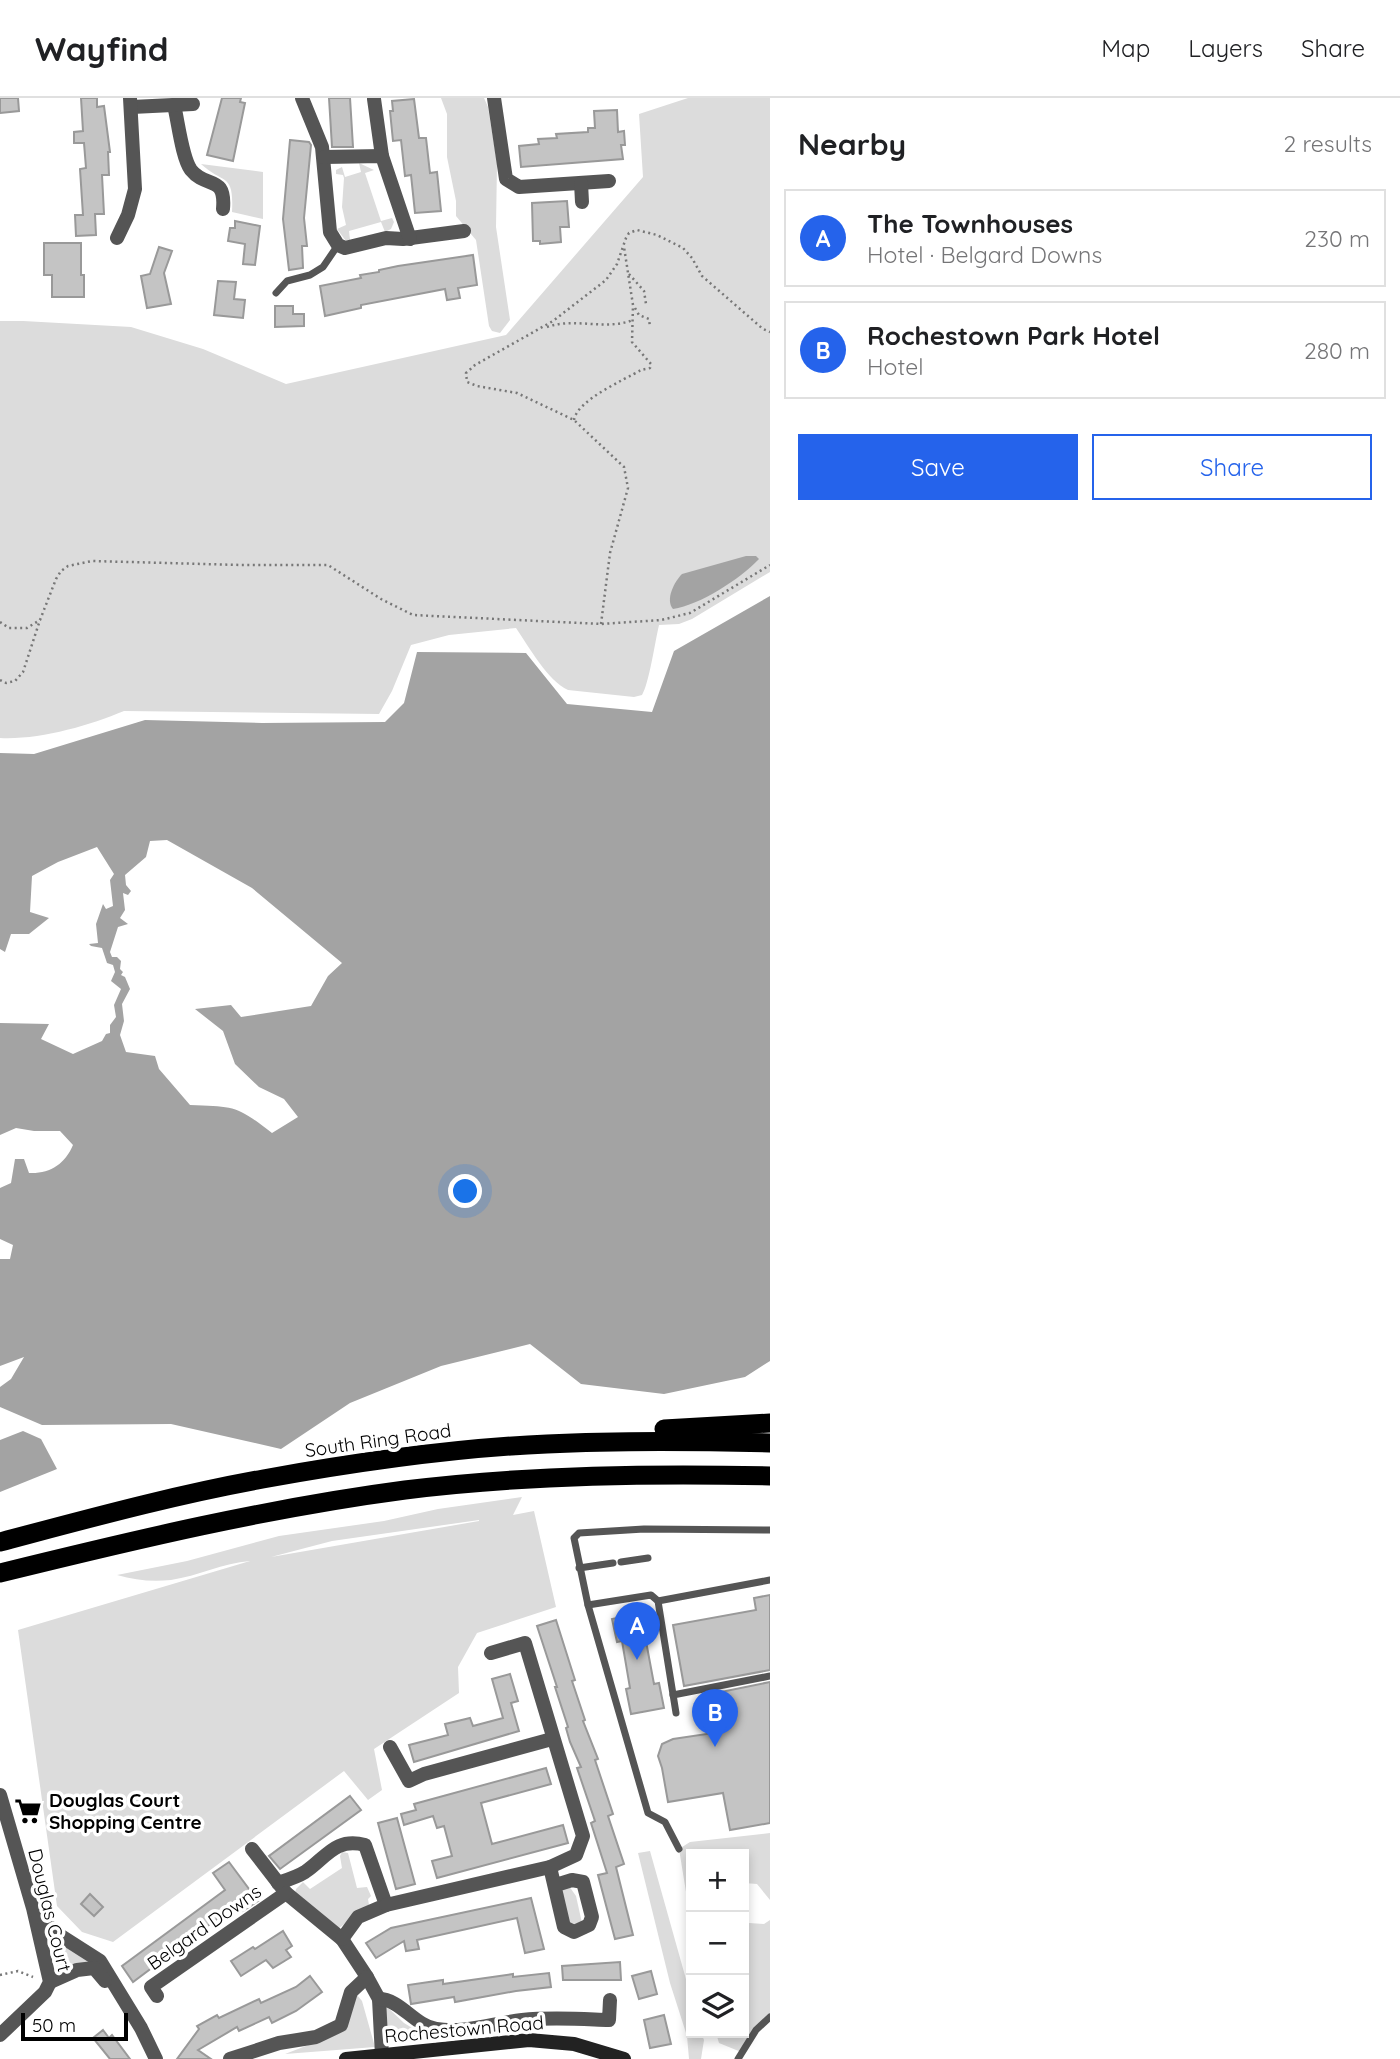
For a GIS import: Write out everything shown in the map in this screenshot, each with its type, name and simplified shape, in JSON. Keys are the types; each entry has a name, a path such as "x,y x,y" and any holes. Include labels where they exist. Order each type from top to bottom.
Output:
{"highway":[{"path":"545,1444 665,1429 770,1423"},
{"name":"South Ring Road","path":"0,1542 178,1497 262,1479 414,1456 545,1444 660,1440 770,1443"},
{"path":"0,1573 190,1528 301,1506 406,1490 503,1481 653,1473 770,1476"}],"main road":[{"name":"Rochestown Road","path":"346,2059 529,2040 574,2044 624,2059"}],"street":[{"path":"302,98 318,134 324,157 330,232 338,245 345,248 386,238 410,239 464,231"},
{"path":"494,98 508,182 519,187 609,181"},
{"path":"374,99 382,156 410,239"},
{"path":"117,238 135,191 131,102 193,104"},
{"path":"174,105 187,163 197,175 222,190 223,209"},
{"path":"324,157 382,156"},
{"path":"581,183 582,202"},
{"path":"342,1939 358,1917 386,1905 550,1867 576,1855 583,1836 525,1643 491,1653"},
{"path":"390,1747 409,1781 424,1774 552,1739"},
{"name":"Douglas Court","path":"0,1796 33,1908 48,1987"},
{"name":"Belgard Downs","path":"158,1996 151,1987 305,1872 327,1851 353,1842 365,1845 386,1905"},
{"name":"Belgard Downs","path":"252,1849 282,1888 342,1939 367,1977 379,1999 382,2056"},
{"path":"550,1867 556,1885"},
{"path":"33,1908 53,1931 100,1961 141,2028 156,2059"},
{"path":"0,2035 48,1987 77,1970 94,1968 98,1970 136,2031 147,2059"},
{"path":"230,2059 279,2043 316,2037 341,2025 351,1992 367,1977"},
{"path":"379,1999 387,1999 416,2021 433,2029 458,2030 543,2018 609,2020 610,2000"}],"lane":[{"path":"276,293 287,282 310,275 323,267 338,245"},
{"path":"679,1849 665,1822 648,1813 588,1605 574,1544 575,1536 579,1533 656,1529 770,1530"},
{"path":"579,1568 648,1558"},
{"path":"658,1601 770,1580"},
{"path":"588,1605 651,1595 658,1601 676,1713"},
{"path":"673,1695 770,1676"},
{"path":"738,2059 756,2030 770,2017"}],"path":[{"path":"601,624 610,554 625,505 628,479 621,463 574,420 517,393 477,386 465,379 469,368 553,321 609,277 629,233 637,230 657,235 683,248 702,276 763,329 770,332"},
{"path":"574,420 575,414 588,401 641,370 650,368 649,360 632,342 633,305 624,245"},
{"path":"627,271 643,291 646,304"},
{"path":"633,305 639,315 649,318 650,327"},
{"path":"537,330 570,322 610,325 633,320"},
{"path":"0,682 15,681 23,672 56,579 68,566 110,560 328,565 381,599 413,615 601,624 661,620 690,613 770,565"},
{"path":"0,622 9,628 27,628 40,620"}],"shaded area":[{"path":"441,98 484,98 488,107 497,163 496,227 510,320 500,333 492,331 489,326 476,240 456,216 456,201 447,157 447,114"},
{"path":"688,98 770,98 770,572 692,619 679,624 659,625 642,695 634,697 568,690 546,671 516,628 449,635 411,645 392,691 379,714 124,711 63,731 31,737 0,738 0,321 131,327 203,349 286,384 506,335 643,177 639,114"},
{"path":"359,163 374,170 365,173 381,221 392,218 394,222 391,229 385,232 381,222 349,231 350,240 346,241 337,229 346,225 342,207 344,178 343,175 336,174 336,170 342,167 345,177 361,172"},
{"path":"201,164 263,172 263,219 232,212 229,185"},
{"path":"746,556 756,556 759,559 719,590 684,607 673,609 670,596 682,574"},
{"path":"770,596 770,1361 745,1377 664,1394 581,1384 530,1344 441,1366 350,1403 281,1449 171,1424 42,1425 0,1407 0,1387 11,1379 24,1357 0,1366 0,1259 10,1259 13,1245 0,1239 0,1188 11,1183 15,1159 24,1159 29,1173 44,1172 56,1167 66,1158 73,1145 60,1131 16,1128 0,1135 0,1023 49,1024 41,1039 73,1054 102,1041 106,1034 110,1033 110,1025 116,1017 114,1005 121,989 111,981 115,972 113,965 107,963 102,948 89,944 98,943 96,924 103,904 106,909 113,906 110,880 114,874 97,847 58,862 32,876 30,912 49,918 29,934 11,934 5,952 0,949 0,753 34,754 145,720 385,722 404,703 417,652 526,653 567,704 652,712 674,651","holes":["167,840 252,888 342,963 328,976 311,1006 241,1017 231,1005 195,1009 223,1031 235,1064 259,1087 284,1099 298,1117 272,1133 234,1109 190,1105 159,1069 155,1056 126,1052 120,1035 124,1021 122,1004 130,989 125,977 121,975 121,961 112,957 110,952 118,927 128,924 120,918 125,910 123,893 128,895 131,891 126,885 125,875 146,857 150,841"]},
{"path":"23,1431 41,1439 57,1469 0,1492 0,1440"},
{"path":"522,1497 513,1515 534,1511 556,1607 477,1633 458,1667 459,1693 374,1749 382,1790 368,1800 344,1771 113,1942 82,1932 57,1906 18,1630 250,1561 171,1580 143,1580 117,1575 187,1561 279,1536 384,1521 438,1509","holes":["479,1521 271,1557 332,1541"]},
{"path":"770,1833 770,1900 757,1884 749,1883 749,1849 686,1849 686,1892 679,1849 690,1842"},
{"path":"650,1851 686,1979 686,2033 670,1983 638,1853"},
{"path":"342,1852 348,1853 357,1888 367,1887 371,1896 368,1899 369,1905 334,1932 294,1897 296,1889 303,1882 310,1889 342,1868"},
{"path":"569,1886 576,1896 582,1923 570,1928 560,1889"},
{"path":"770,1920 770,2017 741,2052 719,2043 718,2038 749,2038 749,1923 764,1924"},
{"path":"64,1944 93,1961 59,1973 53,1947"},
{"path":"357,1995 362,2001 375,2047 285,2054 337,2034"},
{"path":"382,2002 404,2023 432,2040 397,2041 386,2025"},
{"path":"687,2038 703,2038 701,2059 689,2059"}],"building":[{"path":"0,98 18,98 19,111 0,113"},
{"path":"81,98 97,98 97,107 104,106 110,152 109,175 102,175 104,214 95,214 96,235 76,236 75,215 83,215 80,169 86,168 84,143 74,143 74,132 83,131"},
{"path":"222,98 241,98 240,102 245,103 233,161 207,155"},
{"path":"329,98 350,98 353,147 332,147"},
{"path":"414,99 419,138 426,138 430,173 437,172 441,211 415,213 411,175 405,176 401,140 393,141 390,111 393,111 392,101"},
{"path":"617,110 618,132 624,131 625,145 621,145 623,159 521,167 519,146 539,144 538,139 557,138 556,134 588,132 588,128 595,128 594,111"},
{"path":"290,140 309,142 311,145 304,218 307,246 302,246 303,268 289,270 283,219"},
{"path":"567,201 569,227 560,227 561,242 540,244 540,241 533,241 532,203"},
{"path":"235,221 260,226 255,265 243,264 245,244 228,241 230,228 235,228"},
{"path":"44,243 81,243 84,297 52,297 52,275 44,275"},
{"path":"159,247 172,251 164,273 171,304 147,308 141,276 150,274"},
{"path":"473,255 477,285 458,288 460,298 447,300 445,289 361,305 361,308 325,316 320,286 361,278 360,275 398,266"},
{"path":"218,281 236,282 234,299 245,300 243,318 214,315"},
{"path":"275,306 293,306 293,314 304,314 304,326 275,327"},
{"path":"770,1595 770,1670 684,1686 673,1625 756,1610 754,1598"},
{"path":"646,1612 650,1635 645,1636 654,1684 659,1683 664,1708 631,1714 626,1689 630,1688 622,1641 617,1642 612,1619"},
{"path":"556,1620 575,1680 572,1681 585,1720 583,1721 598,1759 595,1760 613,1814 608,1816 624,1864 616,1867 633,1935 615,1939 598,1875 607,1873 591,1823 595,1821 577,1768 581,1767 570,1742 557,1687 537,1626"},
{"path":"510,1674 518,1701 511,1703 519,1731 414,1762 409,1745 448,1735 445,1724 470,1718 473,1726 503,1718 492,1679"},
{"path":"770,1682 770,1823 730,1830 723,1793 668,1802 658,1756 662,1744 673,1739 707,1734 704,1715 709,1715 706,1695"},
{"path":"546,1768 551,1784 481,1803 492,1844 563,1825 568,1843 437,1878 432,1861 452,1856 444,1826 437,1828 433,1816 404,1825 401,1814 416,1810 414,1804"},
{"path":"350,1796 361,1810 280,1869 269,1856"},
{"path":"397,1818 415,1884 396,1889 378,1823"},
{"path":"229,1862 258,1901 243,1911 237,1904 133,1982 122,1966 225,1890 213,1873"},
{"path":"90,1894 103,1907 94,1916 81,1904"},
{"path":"531,1898 544,1949 525,1953 517,1918 417,1940 419,1949 406,1951 404,1941 376,1958 366,1943 391,1928"},
{"path":"283,1931 292,1946 286,1950 291,1957 273,1968 266,1960 241,1976 231,1961"},
{"path":"620,1962 621,1980 563,1980 562,1966"},
{"path":"651,1971 657,1994 639,1999 632,1976"},
{"path":"549,1973 551,1987 455,2002 454,1997 411,2004 408,1985 443,1980 443,1984 513,1974 513,1977"},
{"path":"310,1976 322,1992 296,2011 272,2023 269,2017 239,2031 237,2027 198,2050 211,2059 177,2059 199,2029 197,2026 259,1999 261,2003 296,1987"},
{"path":"664,2015 671,2044 650,2048 644,2020"},
{"path":"103,2030 109,2038 112,2035 130,2059 110,2059 93,2038"}],"place":[{"name":"The Townhouses","path":"637,1660"},
{"name":"Rochestown Park Hotel","path":"715,1747"},
{"name":"Douglas Court Shopping Centre","path":"28,1811"}]}
